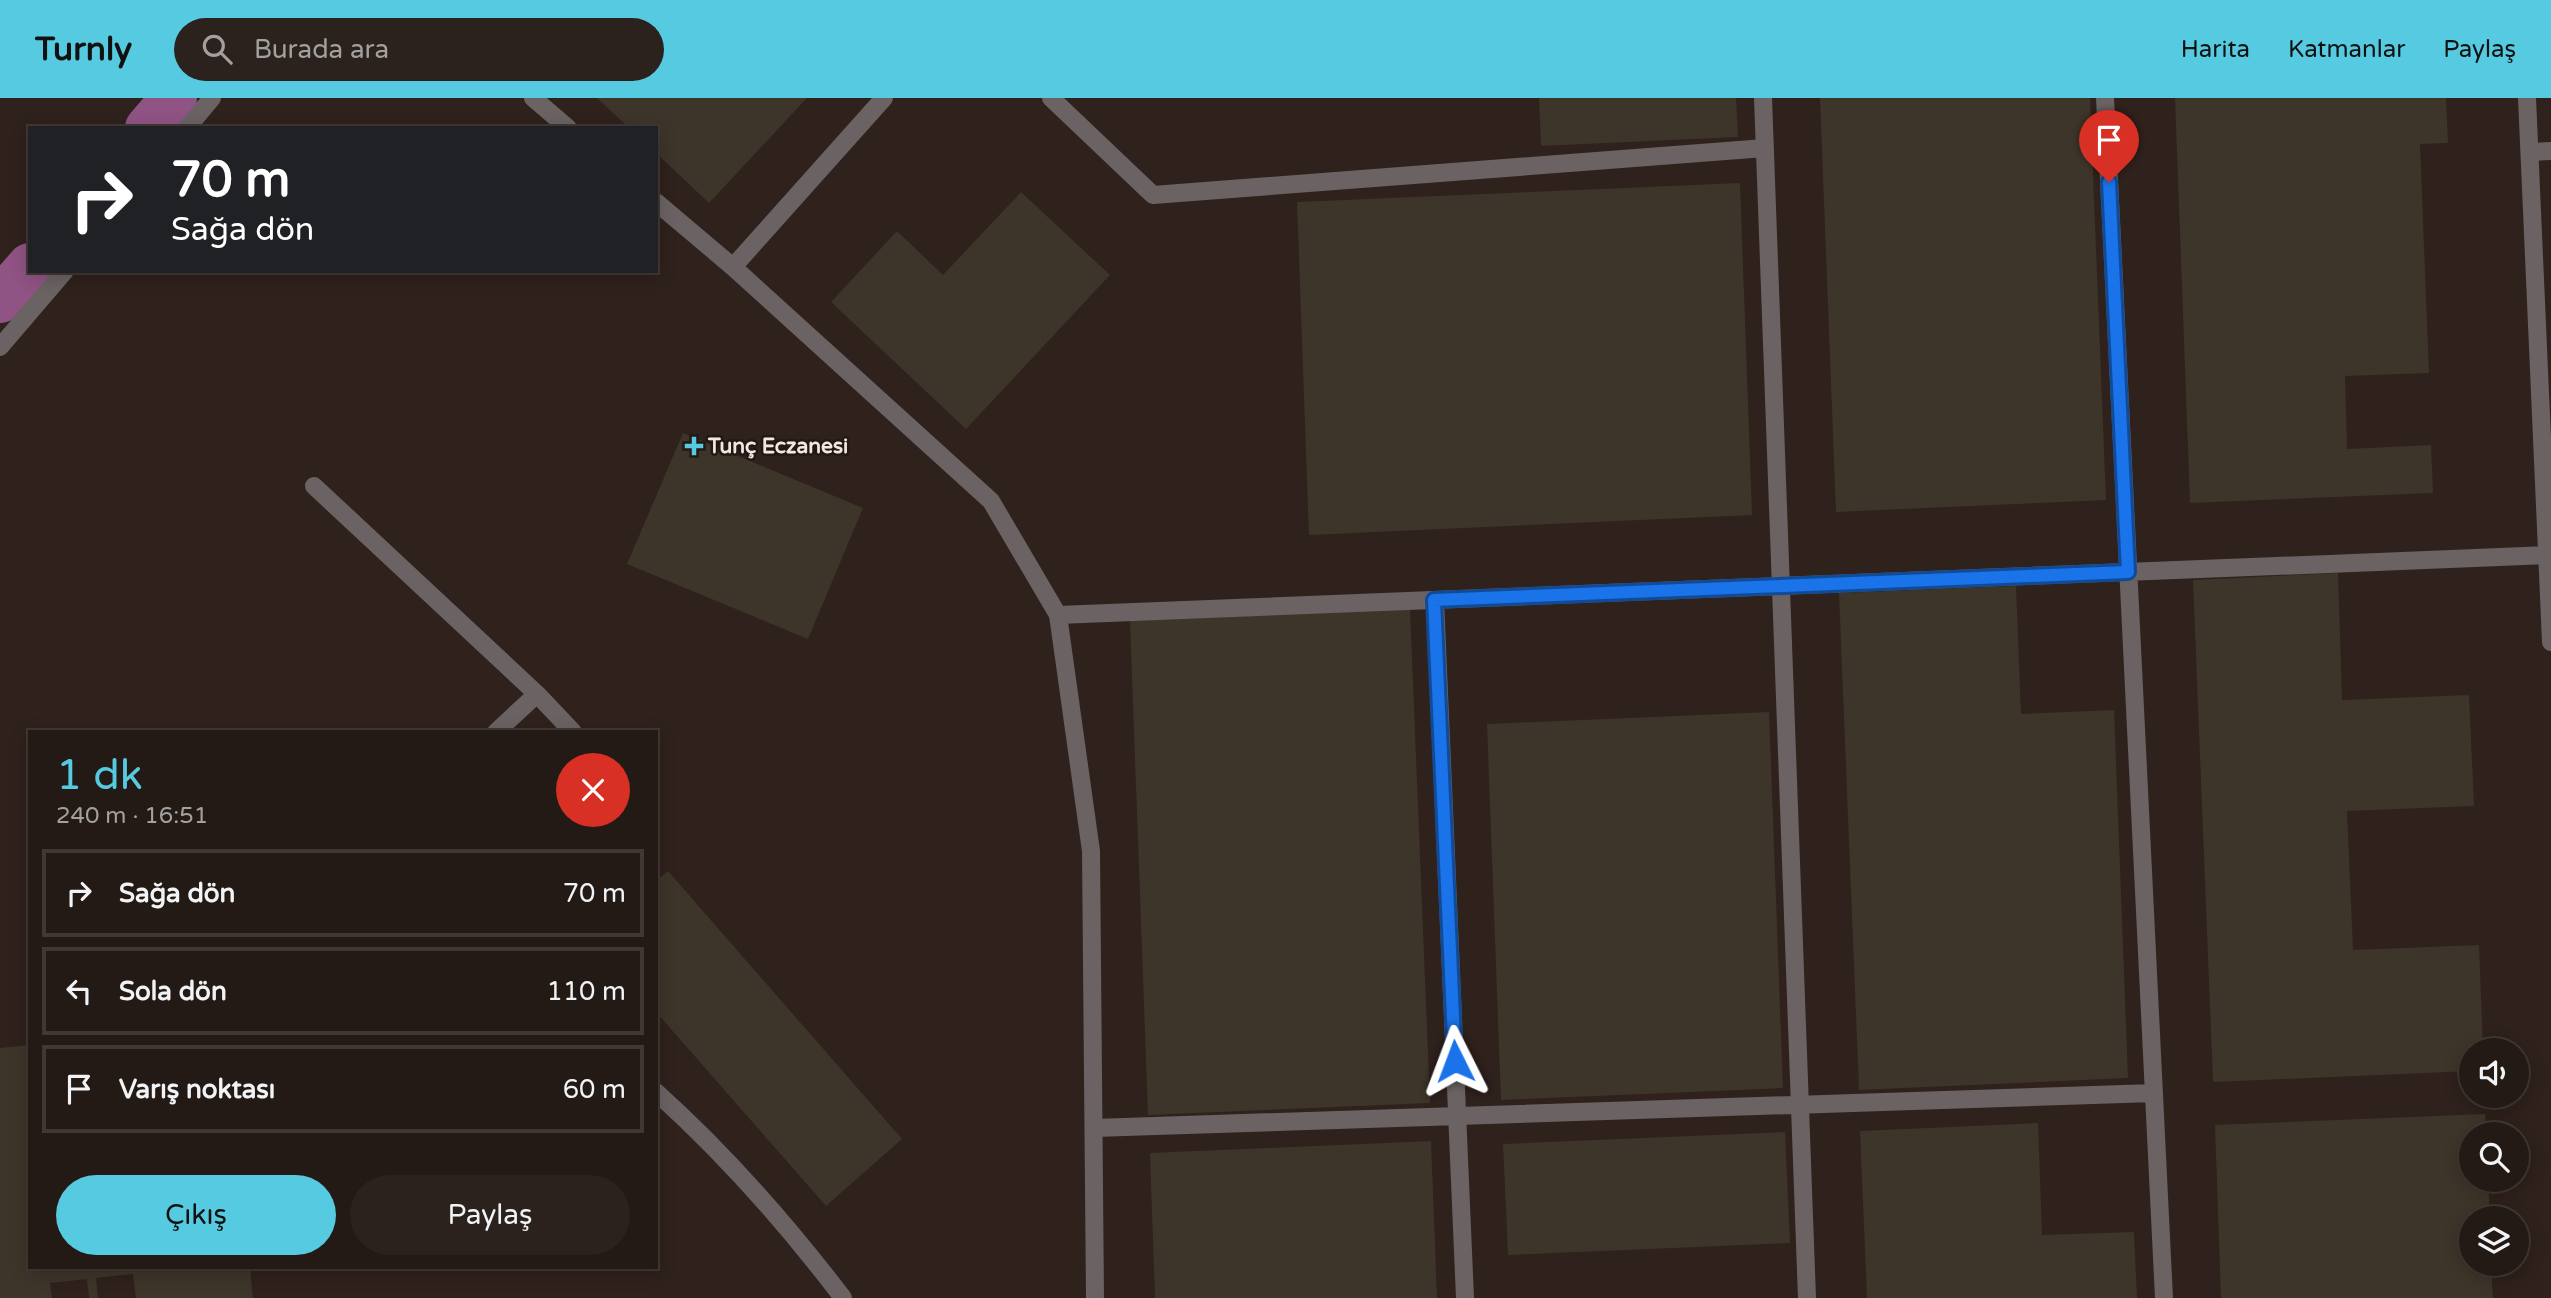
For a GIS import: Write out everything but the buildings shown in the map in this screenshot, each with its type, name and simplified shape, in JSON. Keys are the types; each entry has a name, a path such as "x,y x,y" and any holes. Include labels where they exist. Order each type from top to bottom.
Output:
{"street":[{"path":"189,126 212,98"},
{"path":"533,98 566,126"},
{"path":"733,267 884,98"},
{"path":"1051,98 1153,195 1765,148"},
{"path":"1763,98 1807,1298"},
{"path":"2105,98 2164,1298"},
{"path":"2527,98 2550,555 2551,642"},
{"path":"2530,152 2551,151"},
{"path":"658,204 733,267 990,501 1058,615 1091,851 1095,1298"},
{"path":"0,347 63,273"},
{"path":"314,486 537,694 571,730"},
{"path":"1058,615 2550,555"},
{"path":"1434,600 1465,1298"},
{"path":"498,730 537,694"},
{"path":"1094,1128 2154,1093"},
{"path":"658,1094 748,1181 798,1239 843,1298"}],"waterway":[{"path":"150,126 174,98"},
{"path":"0,300 28,268"}],"place":[{"name":"Tunç Eczanesi","path":"694,446"}],"route":[{"path":"1455,1061 1434,600 2128,572 2109,182"}]}
